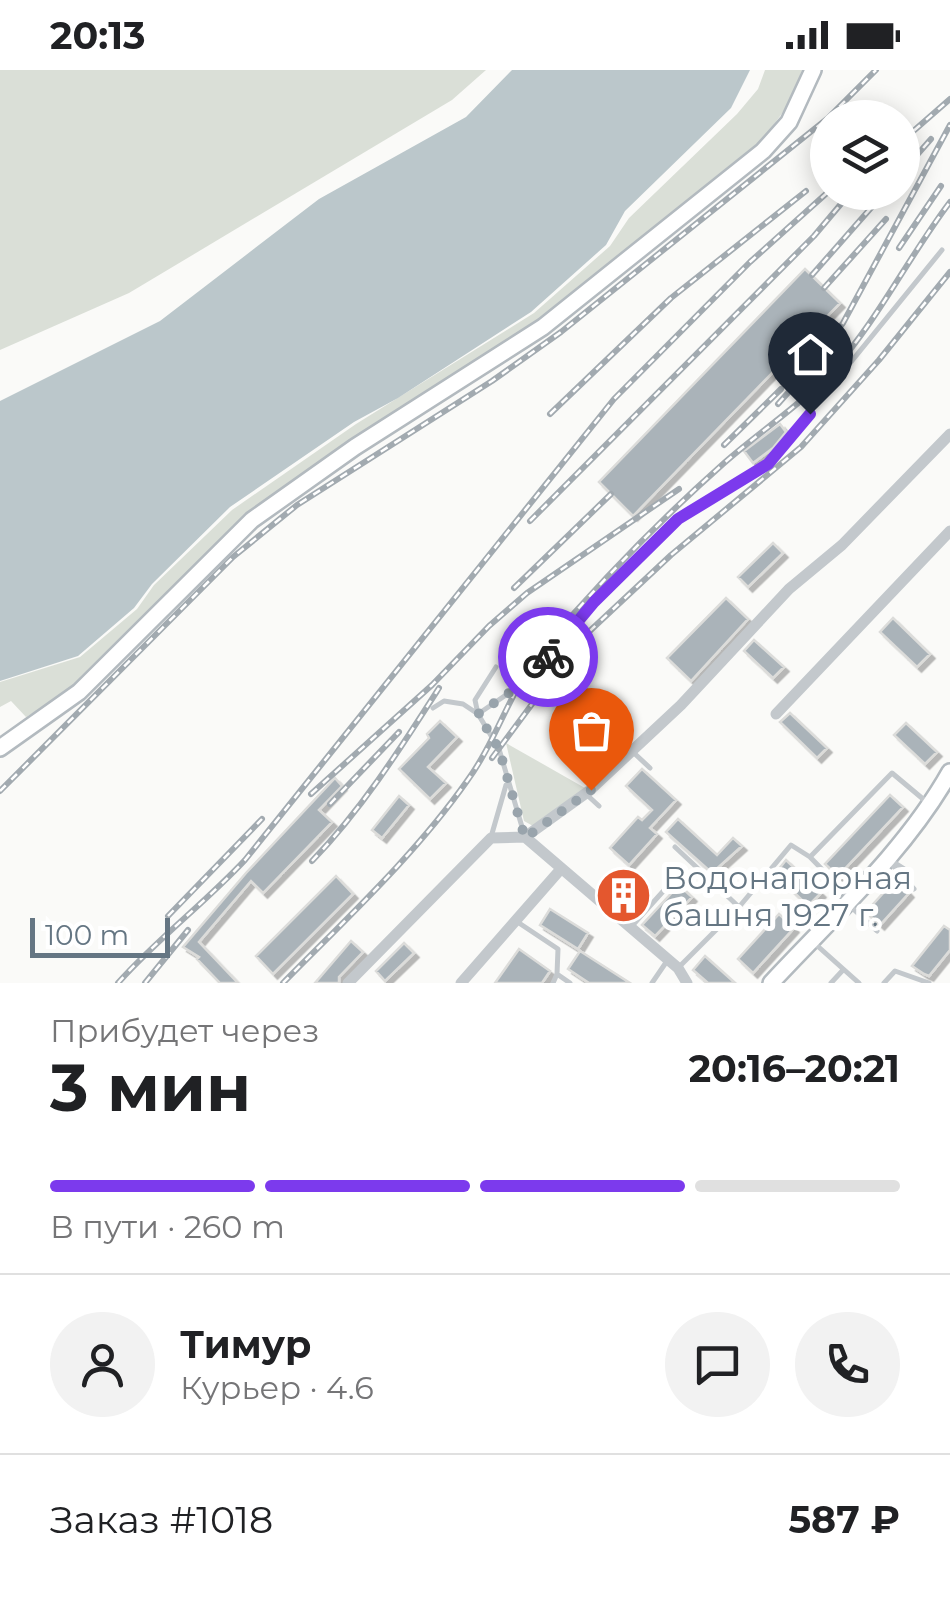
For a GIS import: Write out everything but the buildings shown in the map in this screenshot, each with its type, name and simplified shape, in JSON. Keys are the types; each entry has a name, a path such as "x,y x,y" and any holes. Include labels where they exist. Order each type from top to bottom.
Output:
{"main road":[{"path":"0,748 79,692 252,520 543,327 763,150 789,122 813,70"},
{"path":"771,983 888,858 931,806 950,772"}],"street":[{"path":"350,982 491,838 525,838 671,725 789,589 842,546 950,434"},
{"path":"776,714 950,531"},
{"path":"525,838 673,963 687,983"},
{"path":"461,983 560,870"}],"lane":[{"path":"478,714 531,678 594,602 678,519 768,464 942,250"},
{"path":"496,666 475,700 478,714 499,749 525,838"},
{"path":"433,708 444,701 463,704 478,714"},
{"path":"633,751 650,768"},
{"path":"810,857 892,773 931,806"},
{"path":"606,775 617,786"},
{"path":"491,838 507,782"},
{"path":"586,794 599,806"},
{"path":"652,983 739,907 790,845 810,857 878,931"},
{"path":"675,847 739,907"},
{"path":"888,858 906,870"},
{"path":"888,858 914,888"},
{"path":"630,928 676,877"},
{"path":"516,922 558,949 557,974 552,983"},
{"path":"811,940 859,983"},
{"path":"831,983 843,970"},
{"path":"884,983 895,971 930,983"},
{"path":"557,974 570,983"},
{"path":"844,983 850,976"}],"shaded area":[{"path":"0,70 486,70 452,100 129,293 0,350"},
{"path":"512,70 750,70 731,108 625,211 606,245 531,312 354,422 230,507 152,584 134,608 78,656 0,681 0,401 160,321 319,199 466,117"},
{"path":"765,70 802,70 789,104 758,146 540,322 289,483 207,552 67,693 26,717 11,701 0,707 0,682 80,657 137,609 154,585 232,510 356,424 534,313 610,246 629,218 737,114 758,89"},
{"path":"506,743 585,788 533,826 524,821"}],"railway":[{"path":"846,100 876,70"},
{"path":"920,125 950,99"},
{"path":"805,376 843,323 950,125"},
{"path":"0,791 233,557 297,505 492,381 561,332 810,132"},
{"path":"920,152 931,139"},
{"path":"899,248 941,186"},
{"path":"550,414 671,298 806,191"},
{"path":"283,983 379,885 447,808 478,765 531,664 585,601 699,486 833,370 950,202"},
{"path":"118,983 245,860 614,399 750,262 810,208"},
{"path":"530,521 836,210"},
{"path":"812,275 869,210"},
{"path":"824,288 886,219"},
{"path":"492,758 578,642 671,555 801,447 950,272"},
{"path":"778,404 811,367"},
{"path":"724,445 781,389"},
{"path":"311,794 527,593 679,489"},
{"path":"514,588 611,494"},
{"path":"312,861 364,799 439,688"},
{"path":"330,804 399,732"},
{"path":"168,916 262,819"},
{"path":"145,983 188,930"}],"way so far":[{"path":"548,657 531,678 478,714 499,749 525,838 591,790"}],"place":[{"name":"Водонапорная башня 1927 г.","path":"624,896"}],"route":[{"path":"548,657 594,602 678,519 768,464 810,414"}]}
